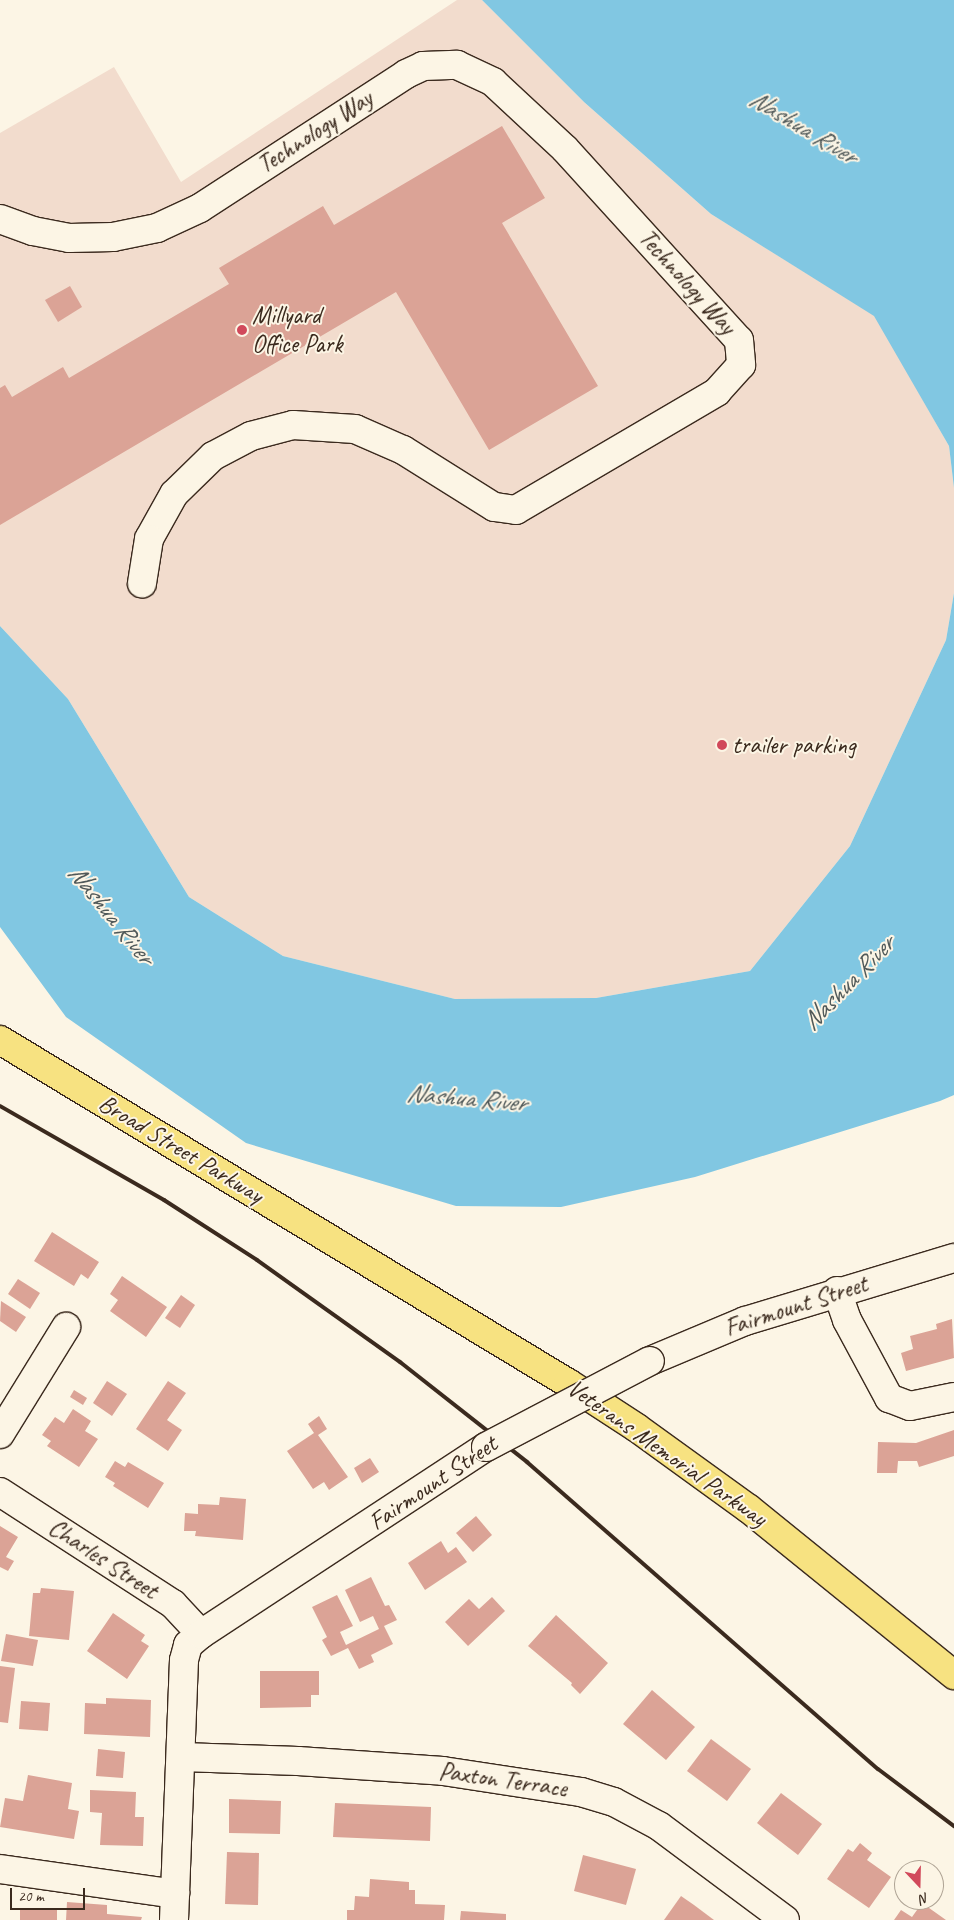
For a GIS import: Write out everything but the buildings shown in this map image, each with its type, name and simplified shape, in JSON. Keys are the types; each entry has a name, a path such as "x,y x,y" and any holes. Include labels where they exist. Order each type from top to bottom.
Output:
{"main road":[{"name":"Broad Street Parkway","path":"0,1040 362,1258"},
{"name":"Veterans Memorial Parkway","path":"362,1258 568,1383 662,1445 749,1509 954,1675"}],"street":[{"name":"Technology Way","path":"0,219 33,231 69,238 113,237 157,228 200,208 412,71 429,65 457,65 494,82 566,149 739,340 743,353 741,365 717,392 516,510 494,507 389,442 355,429 293,426 251,436 213,456 174,494 149,539 142,583"},
{"name":"Fairmount Street","path":"174,1907 182,1757 184,1660 188,1645 201,1634 362,1530 465,1460 567,1402 650,1361 719,1331 838,1291 954,1258"},
{"path":"838,1291 847,1320 889,1398 910,1406 954,1397"},
{"path":"0,1434 66,1327"},
{"name":"Charles Street","path":"0,1492 172,1604 201,1634"},
{"name":"Paxton Terrace","path":"182,1757 298,1760 444,1771 581,1792 614,1802 659,1826 786,1920"},
{"path":"0,1868 174,1907"}],"shaded area":[{"path":"457,0 482,0 584,102 711,214 875,316 949,446 954,488 954,593 946,640 850,846 750,971 596,998 455,999 283,956 189,897 68,699 0,626 0,133 114,67 181,182"}],"water":[{"name":"Nashua River","path":"482,0 954,0 954,488 949,446 874,316 711,214 584,102"},
{"name":"Nashua River","path":"954,593 954,1095 940,1101 695,1177 561,1207 456,1206 246,1143 66,1017 0,927 0,626 68,699 189,897 283,956 455,999 596,998 750,971 850,846 946,640"}],"railway":[{"path":"0,1106 164,1200 257,1260 400,1362 527,1462 878,1769 954,1826"}],"place":[{"name":"Millyard Office Park","path":"242,330"},
{"name":"trailer parking","path":"722,745"}]}
